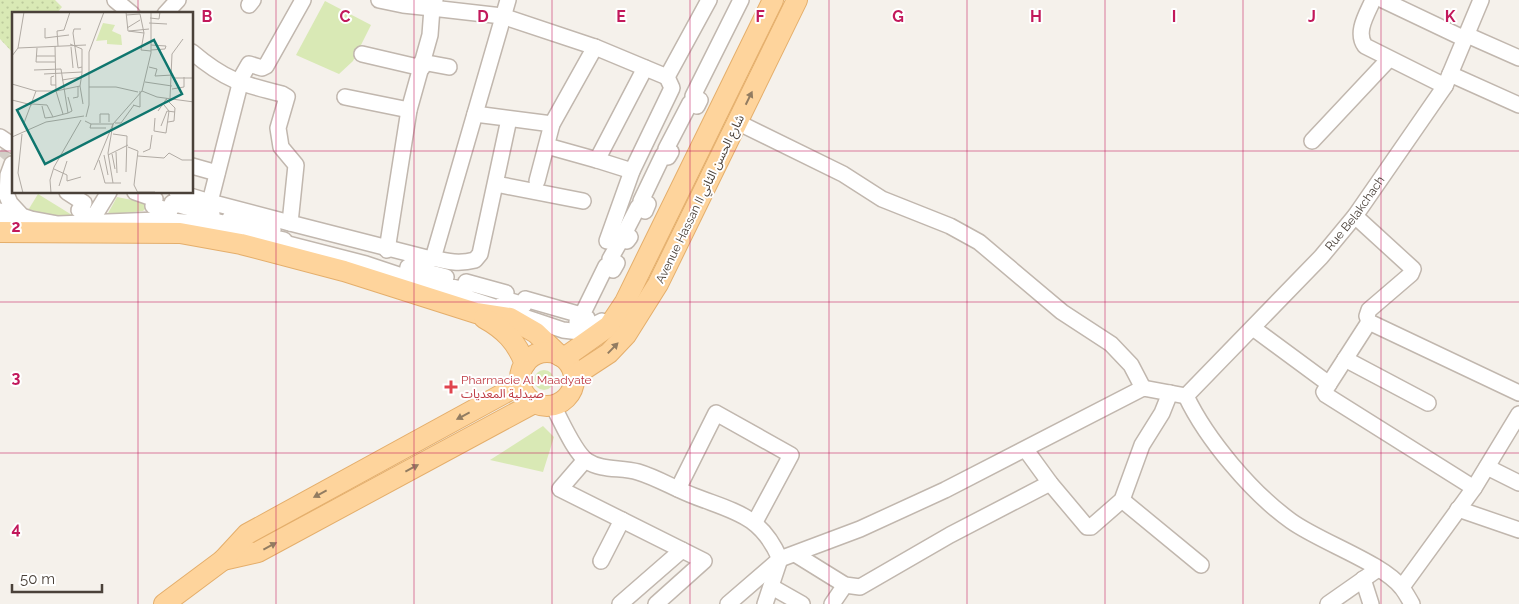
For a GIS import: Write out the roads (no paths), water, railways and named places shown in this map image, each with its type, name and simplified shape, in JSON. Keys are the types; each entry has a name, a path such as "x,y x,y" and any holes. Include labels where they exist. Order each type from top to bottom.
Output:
{"main road":[{"name":"Avenue Hassan II شارع الحسن الثاني","path":"562,357 609,326 625,302 773,0"},
{"name":"Avenue Hassan II شارع الحسن الثاني","path":"574,376 609,353 640,315 658,284 797,0"},
{"path":"10,232 180,233 206,236 344,271 476,313 510,318 536,333 571,366 574,376 569,395 543,404 258,552 223,560"},
{"path":"476,313 501,328 513,341 525,364"},
{"path":"543,404 526,395 521,384 522,370 525,364 537,354 552,353 562,357"},
{"path":"164,604 223,560 247,534 521,384"}],"street":[{"path":"115,0 130,12"},
{"path":"167,12 178,0"},
{"path":"210,202 239,83 249,64 262,68 266,66 303,0"},
{"path":"379,0 403,5 434,4 502,16 595,47 667,77 672,88 632,171 607,240"},
{"path":"433,258 508,0"},
{"path":"667,77 709,0"},
{"path":"141,194 155,199 153,206 170,211 172,204 212,214 210,220 228,224 230,218 273,230 271,237 289,242 291,235 333,246 331,252 351,257 352,252 390,262 389,269 406,274 408,268 446,277 444,285 465,290 466,282 506,293 504,299 524,304 525,299 544,304 581,315 577,322 583,325 587,318 582,315 606,266 613,270 617,263 610,259 622,238 627,241 630,237 624,234 638,207 645,211 648,204 641,200 663,155 668,157 671,152 666,149 690,103 697,106 700,100 693,96 741,0"},
{"path":"7,152 12,164 8,175 7,196 10,203 22,216 39,222 58,224 157,220 210,224 366,264 563,330 580,332 599,323 611,307 641,254 768,0"},
{"path":"1373,0 1361,31 1360,37 1365,46 1390,59 1519,105"},
{"path":"1383,0 1519,58"},
{"name":"Rue Belakchach","path":"1186,396 1322,257 1355,216 1448,80 1481,0"},
{"path":"387,250 409,110 430,35 434,4"},
{"path":"537,181 552,124 595,47"},
{"path":"194,54 219,73 239,83 282,94 288,99 278,128 281,147 296,165 290,223"},
{"path":"362,54 422,65 449,67"},
{"path":"1312,141 1390,59"},
{"path":"597,160 646,68"},
{"path":"345,97 409,110"},
{"path":"475,114 552,124"},
{"path":"184,194 387,250 452,263 475,260 480,254 509,119"},
{"path":"737,122 843,174 888,202 950,226 980,242 1062,312 1111,344 1131,366 1143,388"},
{"path":"547,146 632,171"},
{"path":"194,167 217,173"},
{"path":"496,184 583,202"},
{"path":"70,194 84,203 80,210 93,218 108,194"},
{"path":"0,212 10,232"},
{"path":"1355,216 1413,269 1411,274 1369,310 1367,316 1369,322 1519,393"},
{"path":"1369,322 1324,392 1474,488"},
{"path":"1253,328 1329,384"},
{"path":"1345,359 1428,402"},
{"path":"728,604 780,559 877,521 1026,450 1143,388 1186,396 1203,426 1255,490 1291,521 1378,569 1402,587 1412,604"},
{"path":"1026,450 1050,483 1089,528 1122,500 1142,445 1162,413 1170,393"},
{"path":"543,404 585,460 605,468 638,472 720,504 754,522 765,532 780,559 765,604"},
{"path":"678,488 716,413 791,455 754,522"},
{"path":"1402,587 1474,488 1518,416"},
{"path":"585,460 560,489 704,561 656,604"},
{"path":"1487,467 1519,483"},
{"path":"795,554 845,585 854,587 866,584 950,535 1050,483"},
{"path":"1122,500 1201,565"},
{"path":"1458,509 1519,530"},
{"path":"601,561 622,520"},
{"path":"620,604 682,550"},
{"path":"1328,604 1378,569"},
{"path":"1363,579 1371,604"},
{"path":"832,604 845,585"},
{"path":"772,586 802,604"}],"tunnel":[{"path":"3,159 8,153"}],"place":[{"name":"Pharmacie Al Maadyate صيدلية المعديات","path":"451,387"}]}
